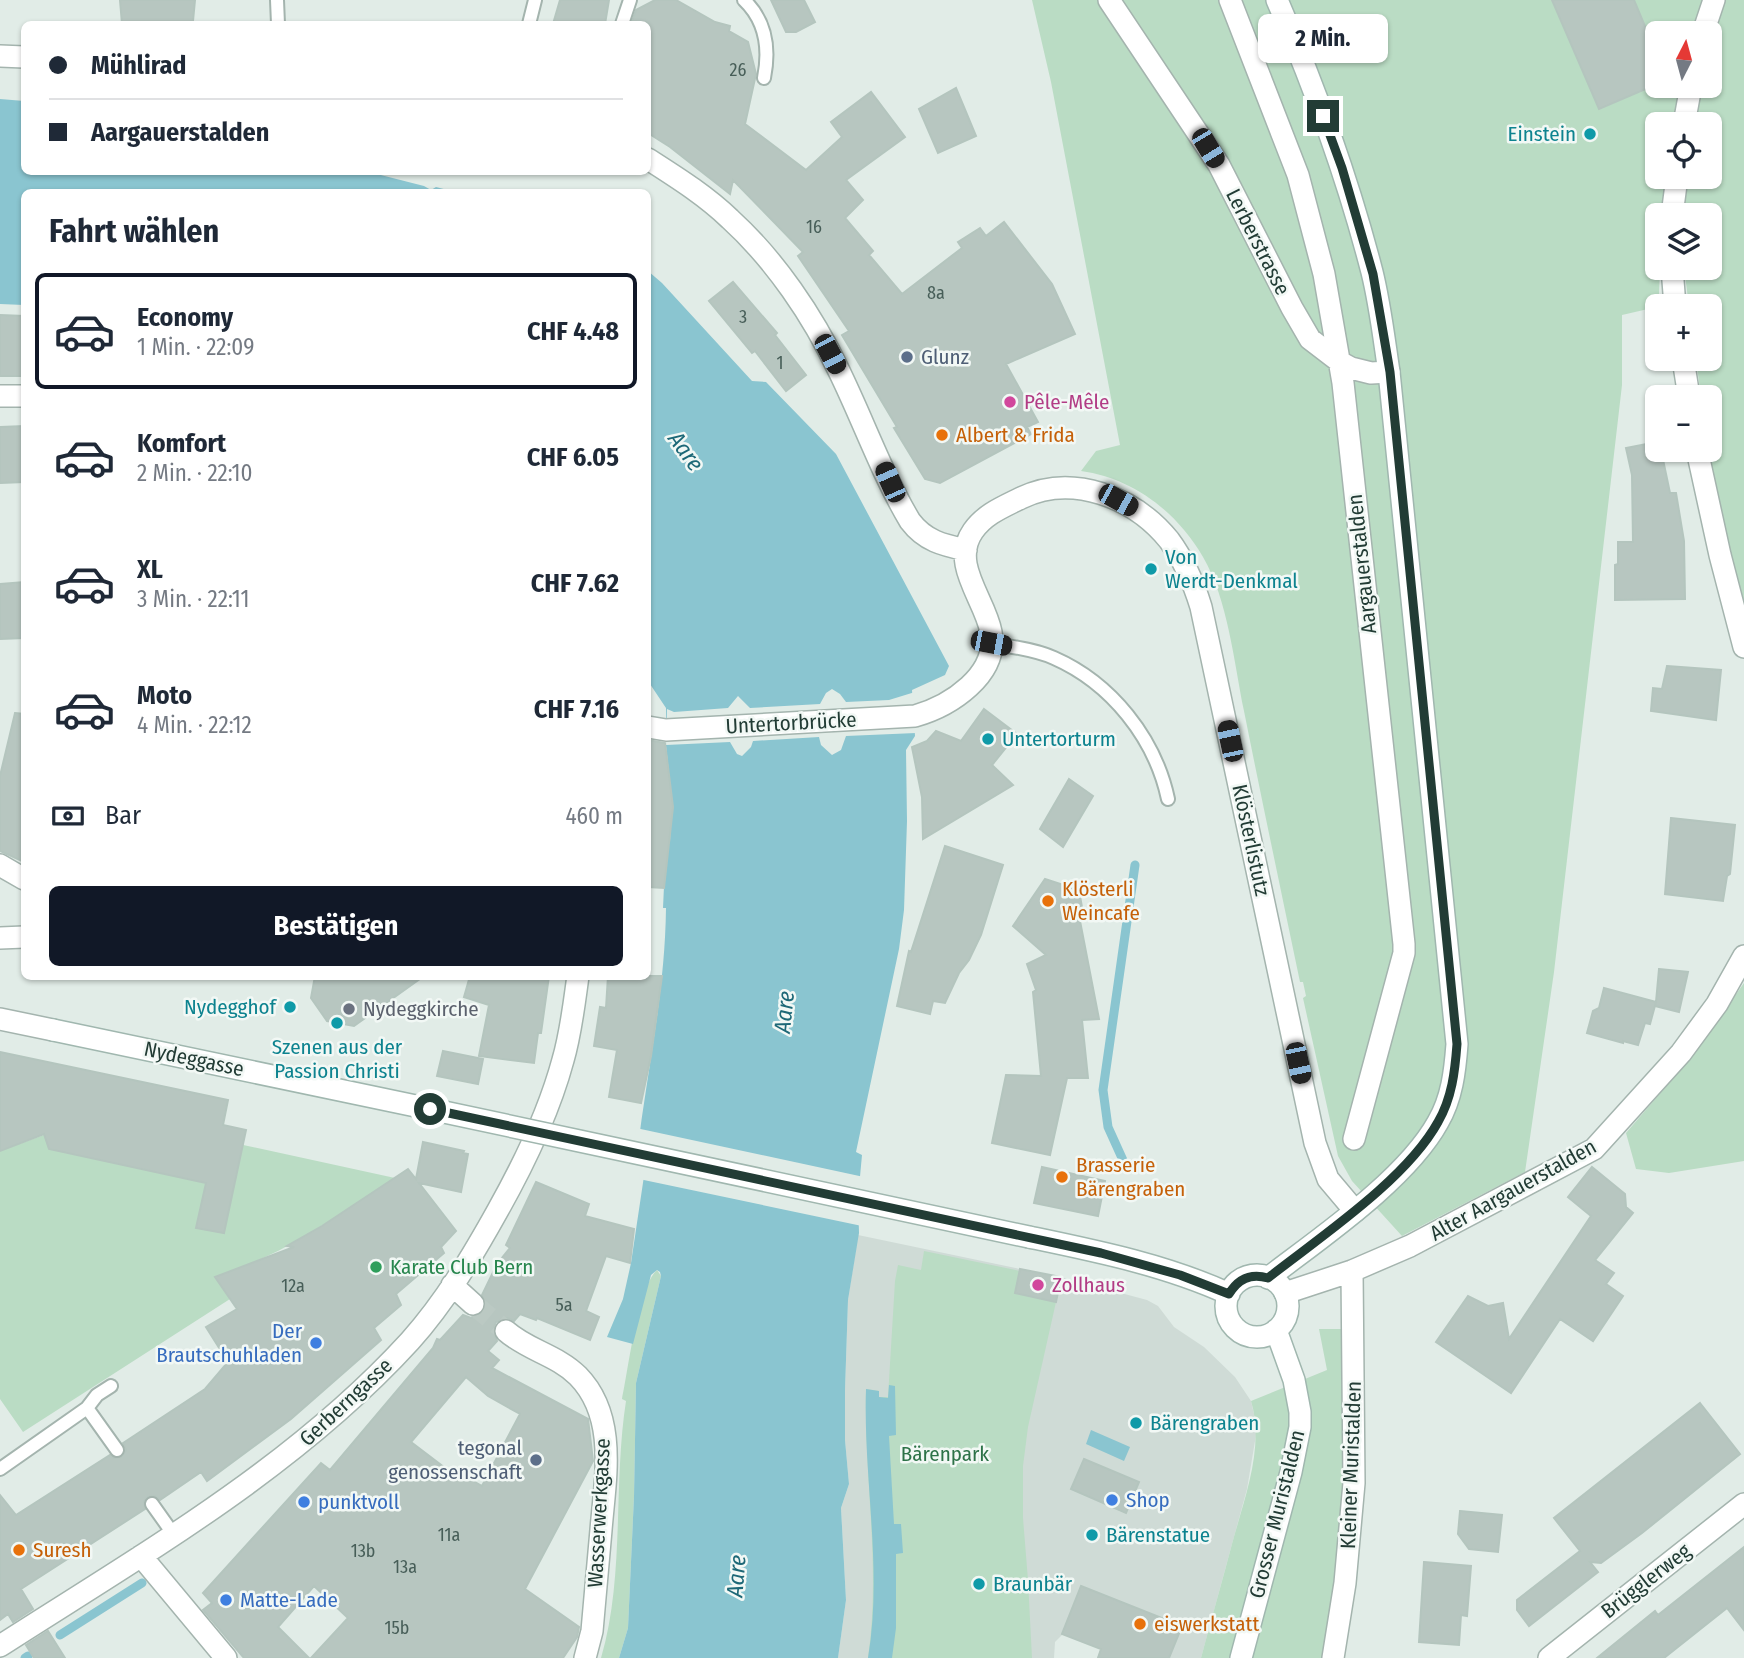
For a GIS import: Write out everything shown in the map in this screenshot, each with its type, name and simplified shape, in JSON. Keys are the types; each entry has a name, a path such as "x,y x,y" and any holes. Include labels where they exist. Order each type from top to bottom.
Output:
{"street":[{"name":"Lerberstrasse","path":"1109,0 1219,165 1310,339 1340,362 1371,373 1390,372"},
{"name":"Aargauerstalden","path":"1230,0 1298,175 1324,274 1340,362 1404,944 1404,953 1354,1139"},
{"path":"1268,1278 1355,1211 1406,1164 1438,1123 1447,1102 1455,1073 1457,1044 1390,372 1373,274 1342,168 1305,64 1277,0"},
{"path":"1707,21 1714,0"},
{"path":"0,56 21,57"},
{"path":"651,161 730,218 782,278 827,349 913,525 922,535 937,543 965,550 966,566 991,632 991,643"},
{"path":"0,396 21,396"},
{"path":"1700,462 1744,647"},
{"name":"Klösterlistutz","path":"965,550 972,532 995,511 1039,490 1063,487 1101,494 1132,508 1158,529 1178,555 1188,572 1201,607 1315,1143 1328,1179 1355,1211"},
{"name":"Untertorbrücke","path":"657,729 915,716 932,710 972,684 985,666 991,643"},
{"path":"0,865 21,877"},
{"path":"0,938 21,937"},
{"name":"Alter Aargauerstalden","path":"1285,1293 1352,1271 1454,1224 1594,1149 1681,1053 1717,1004 1744,956"},
{"name":"Gerberngasse","path":"0,1646 174,1535 271,1468 343,1408 411,1340 452,1285 503,1201 529,1150 558,1078 569,1035 577,980"},
{"name":"Nydeggasse","path":"0,1018 1029,1237 1135,1262 1180,1275 1229,1294"},
{"name":"Kleiner Muristalden","path":"1333,1658 1345,1583 1354,1483 1352,1271"},
{"path":"1259,1276 1277,1283 1285,1293 1287,1314 1276,1330 1260,1337 1248,1336 1231,1322 1227,1311 1229,1294 1236,1283 1259,1276"},
{"path":"452,1285 473,1304"},
{"name":"Grosser Muristalden","path":"1241,1658 1289,1483 1300,1427 1294,1380 1276,1330"},
{"name":"Wasserwerkgasse","path":"506,1331 573,1371 593,1395 601,1417 606,1464 592,1631 585,1658"},
{"name":"Brügglerweg","path":"1549,1658 1744,1504"},
{"path":"141,1556 226,1658"}],"lane":[{"path":"277,0 278,21"},
{"path":"530,21 535,0"},
{"path":"623,21 630,0"},
{"path":"744,0 759,18 764,29 767,54 764,78"},
{"path":"991,643 1052,657 1104,690 1144,735 1164,777 1168,799"},
{"path":"0,1469 87,1408 97,1395 111,1386"},
{"path":"87,1408 117,1450"},
{"path":"152,1504 174,1535"}],"shaded area":[{"path":"858,1235 1020,1269 1016,1293 1056,1302 1061,1277 1147,1300 1158,1306 1174,1327 1204,1347 1235,1377 1251,1401 1256,1435 1247,1489 1201,1658 1097,1658 1101,1648 1063,1634 1055,1642 1054,1658 838,1658 846,1600 841,1508 849,1484 845,1440 848,1300"}],"green space":[{"path":"1032,0 1552,0 1599,109 1633,94 1568,0 1704,0 1697,21 1645,21 1645,98 1679,98 1676,112 1645,112 1645,189 1666,189 1664,203 1645,203 1645,280 1660,280 1659,294 1645,294 1645,310 1622,315 1622,385 1554,972 1525,1172 1402,1236 1352,1181 1338,1156 1229,632 1212,574 1180,526 1152,500 1118,481 1081,471 1096,451 1120,445 1051,82"},
{"path":"1720,0 1744,0 1744,602 1731,557 1711,462 1722,462 1722,385 1699,385 1698,371 1722,371 1722,294 1687,294 1686,280 1722,280 1722,203 1685,203 1687,189 1722,189 1722,112 1698,112 1700,98 1722,98 1722,21 1714,21"},
{"path":"1744,983 1744,1161 1669,1173 1636,1169 1626,1133 1693,1055"},
{"path":"44,1135 49,1149 206,1183 196,1227 223,1233 238,1168 234,1143 395,1178 278,1251 215,1277 230,1299 23,1432 0,1399 0,1151"},
{"name":"Bärenpark","path":"924,1251 1020,1271 1015,1293 1056,1302 1028,1427 1023,1466 1023,1518 1032,1658 868,1658 872,1624 873,1557 866,1389 879,1391 879,1397 888,1397 898,1265 921,1270"},
{"path":"657,1270 661,1276 636,1383 628,1628 619,1658 601,1658 616,1563 626,1401 622,1399 639,1311 650,1279"},
{"path":"1319,1329 1343,1329 1352,1375 1331,1658 1201,1658 1251,1473 1256,1436 1251,1401 1327,1370"}],"water":[{"path":"0,99 21,101 21,175 381,175 429,189 21,189 21,305 0,304"},
{"name":"Aare","path":"651,274 752,381 766,382 836,454 949,666 945,675 912,690 915,736 906,750 904,910 899,949 856,1152 862,1155 858,1198 859,1233 848,1300 845,1440 849,1484 841,1508 846,1600 838,1658 619,1658 628,1628 636,1383 660,1272 657,1270 651,1275 633,1344 607,1337 623,1299 631,1263 647,1156 637,1154 662,971 666,842 670,842 673,808 666,746 666,708 651,686"},
{"path":"889,1385 895,1386 896,1435 889,1436 894,1524 901,1524 903,1553 896,1554 896,1628 892,1658 868,1658 874,1591 866,1389 879,1391 879,1397 888,1398"},
{"path":"1091,1430 1130,1447 1124,1461 1086,1444"}],"pier":[{"path":"832,689 846,702 889,700 915,692 916,733 846,736 841,750 832,755 821,745 819,737 753,741 742,756 737,754 730,742 666,745 667,709 674,712 728,708 738,696 750,708 820,704 826,693"},
{"path":"636,1128 864,1177 862,1226 639,1179 643,1159 633,1155"}],"building":[{"path":"120,0 195,0 193,21 122,21"},
{"path":"560,0 609,0 606,21 554,21"},
{"path":"655,0 676,0 715,22 730,26 729,31 748,42 756,74 745,124 806,170 842,137 831,122 871,92 905,137 846,180 863,200 845,218 873,251 869,255 902,294 962,248 958,242 980,228 986,236 1004,222 1052,284 1075,334 1006,364 1038,422 1027,427 1031,434 940,483 925,479 842,335 849,331 798,256 803,252 733,180 730,194 651,135 651,21 632,21 636,10"},
{"path":"771,0 804,0 815,22 796,32 786,32"},
{"path":"1552,0 1634,0 1645,26 1645,89 1599,109"},
{"path":"956,88 976,136 938,153 919,109"},
{"path":"733,282 777,333 775,335 806,375 786,391 755,351 752,353 709,301"},
{"path":"0,315 21,316 21,376 0,376"},
{"path":"21,426 21,482 0,483 0,427"},
{"path":"1645,444 1645,462 1664,462 1670,493 1676,493 1684,541 1685,599 1615,600 1618,542 1633,542 1632,475 1626,448"},
{"path":"21,582 21,638 0,639 0,584"},
{"path":"1667,666 1721,670 1716,720 1651,711 1653,688 1662,689"},
{"path":"984,709 1017,734 992,765 1013,785 923,839 922,797 912,747 927,741 936,731 961,741"},
{"path":"15,713 21,714 21,861 0,851 0,776"},
{"path":"651,741 665,743 673,807 664,888 651,887"},
{"path":"1069,779 1093,796 1063,847 1040,829"},
{"path":"1671,818 1735,825 1730,874 1727,876 1723,901 1665,894"},
{"path":"945,846 1003,865 981,935 969,960 959,973 945,1003 933,1001 930,1014 897,1006 909,951 911,952"},
{"path":"1045,879 1079,890 1084,919 1080,921 1099,1019 1082,1020 1088,1078 1067,1078 1050,1155 992,1143 1006,1075 1041,1076 1033,992 1036,990 1027,964 1046,955 1013,926"},
{"path":"1659,969 1688,972 1679,1012 1655,1006"},
{"path":"651,976 662,976 651,1056 641,1103 609,1097 617,1050 594,1046 600,1007 606,1008 608,980 651,980"},
{"name":"Nydeggkirche","path":"314,980 418,980 354,1026 327,1021 311,998"},
{"path":"469,980 548,980 534,1063 479,1056 489,1005 464,997"},
{"path":"1604,988 1656,1002 1650,1024 1645,1023 1638,1045 1587,1033 1593,1011 1599,1008"},
{"path":"443,1051 483,1059 478,1084 437,1076"},
{"path":"0,1052 228,1100 223,1125 246,1130 224,1233 196,1228 206,1183 49,1149 44,1134 0,1151"},
{"path":"423,1142 468,1154 461,1192 419,1183 456,1231 441,1247 444,1253 396,1294 401,1305 374,1328 381,1340 291,1419 207,1481 201,1472 160,1500 155,1496 148,1497 144,1501 145,1509 21,1589 33,1609 13,1622 8,1614 0,1620 0,1495 16,1515 110,1455 114,1458 121,1457 126,1450 123,1443 205,1389 228,1362 206,1327 237,1309 215,1277 294,1247 287,1246 408,1169 416,1179"},
{"path":"1042,1167 1105,1181 1098,1216 1034,1203"},
{"path":"1592,1167 1625,1194 1626,1207 1633,1213 1595,1260 1614,1273 1606,1284 1623,1296 1593,1341 1560,1319 1511,1393 1436,1342 1468,1296 1488,1306 1503,1303 1509,1339 1591,1216 1568,1197"},
{"path":"536,1182 589,1204 585,1216 634,1229 630,1263 606,1256 586,1311 599,1317 590,1340 537,1318 536,1320 520,1314 514,1321 507,1318 496,1322 493,1330 497,1341 488,1351 499,1360 492,1368 588,1419 593,1461 525,1589 579,1627 577,1637 563,1658 311,1658 348,1618 314,1586 278,1627 309,1658 244,1658 203,1610 212,1603 203,1593 321,1463 330,1470 433,1348 437,1339 440,1340 463,1315 471,1318 483,1312 486,1306 482,1295 497,1264 510,1248 506,1245","holes":["466,1377 488,1396 520,1414 482,1486 468,1478 461,1480 411,1442"]},
{"path":"1020,1269 1061,1277 1056,1302 1015,1293"},
{"path":"1700,1403 1740,1454 1601,1563 1590,1562 1598,1572 1529,1626 1517,1610 1517,1600 1580,1551 1554,1518"},
{"path":"1084,1459 1139,1482 1126,1513 1071,1489"},
{"path":"1460,1511 1502,1515 1498,1552 1469,1549 1458,1534"},
{"path":"1744,1547 1744,1630 1727,1608 1664,1658 1597,1658 1655,1611 1658,1615"},
{"path":"1424,1562 1471,1566 1467,1616 1461,1615 1459,1645 1419,1642"},
{"path":"1081,1586 1182,1626 1169,1658 1098,1658 1101,1649 1062,1634"},
{"path":"48,1631 65,1658 34,1658 26,1645"}],"waterway":[{"path":"1127,1169 1108,1127 1103,1090 1135,865"},
{"path":"60,1635 142,1583"}],"tunnel":[{"path":"473,1304 506,1331"}],"place":[{"name":"Einstein","path":"1590,134"},
{"name":"Glunz","path":"907,357"},
{"name":"Pêle-Mêle","path":"1010,402"},
{"name":"Albert & Frida","path":"942,435"},
{"name":"Von Werdt-Denkmal","path":"1151,569"},
{"name":"Untertorturm","path":"988,739"},
{"name":"Klösterli Weincafe","path":"1048,901"},
{"name":"Nydegghof","path":"290,1007"},
{"name":"Nydeggkirche","path":"349,1009"},
{"name":"Szenen aus der Passion Christi","path":"337,1023"},
{"name":"Brasserie Bärengraben","path":"1062,1177"},
{"name":"Karate Club Bern","path":"376,1267"},
{"name":"Zollhaus","path":"1038,1285"},
{"name":"Der Brautschuhladen","path":"316,1343"},
{"name":"Bärengraben","path":"1136,1423"},
{"name":"tegonal genossenschaft","path":"536,1460"},
{"name":"Shop","path":"1112,1500"},
{"name":"punktvoll","path":"304,1502"},
{"name":"Bärenstatue","path":"1092,1535"},
{"name":"Suresh","path":"19,1550"},
{"name":"Braunbär","path":"979,1584"},
{"name":"Matte-Lade","path":"226,1600"},
{"name":"eiswerkstatt","path":"1140,1624"}],"route":[{"path":"430,1109 1101,1253 1180,1275 1229,1294 1241,1280 1253,1276 1268,1278 1355,1211 1406,1164 1438,1123 1455,1073 1457,1044 1452,979 1390,372 1373,274 1342,168 1323,116"}]}
